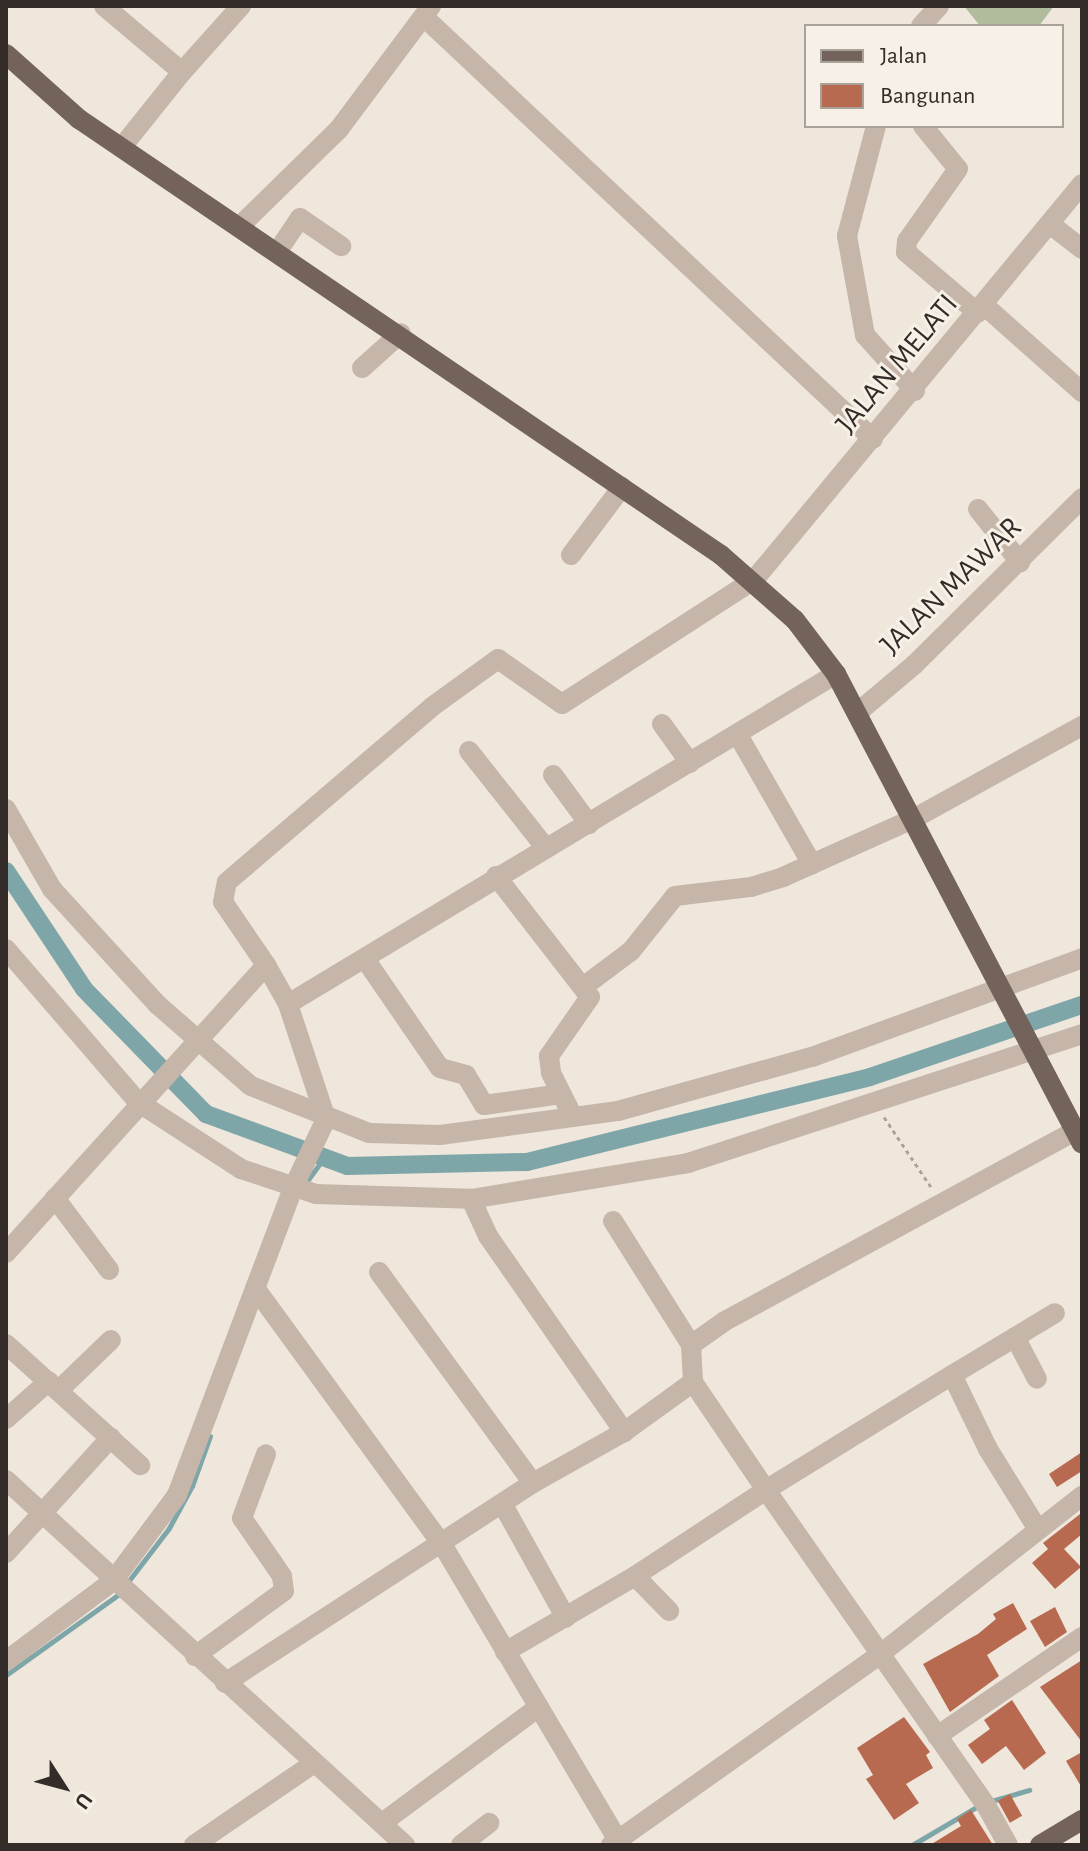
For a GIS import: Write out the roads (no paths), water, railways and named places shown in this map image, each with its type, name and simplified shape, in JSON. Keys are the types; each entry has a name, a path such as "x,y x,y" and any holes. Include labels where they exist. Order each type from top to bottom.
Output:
{"main road":[{"path":"6,54 79,119 401,333 622,487 754,580 795,620 836,674 1006,991 1079,1137"},
{"path":"1040,1845 1082,1820"}],"street":[{"path":"122,147 182,72 241,6"},
{"path":"923,24 939,6"},
{"path":"116,10 182,72"},
{"path":"240,226 339,129 428,11 873,439"},
{"path":"875,128 847,236 865,335 915,391"},
{"path":"925,128 958,169 907,241 906,252 982,309 1082,392"},
{"name":"JALAN MELATI","path":"266,965 223,902 227,882 433,706 498,659 562,704 754,580 915,391 1082,184"},
{"path":"277,252 298,219 341,246"},
{"path":"1050,224 1082,249"},
{"path":"362,368 401,333"},
{"path":"571,555 622,487"},
{"name":"JALAN MAWAR","path":"857,713 1020,562 1082,498"},
{"path":"978,509 1020,562"},
{"path":"288,1004 836,674"},
{"path":"662,724 690,763"},
{"path":"583,987 631,951 675,896 751,887 812,864 915,818 1082,726"},
{"path":"738,735 812,864"},
{"path":"469,751 546,848"},
{"path":"553,775 589,824"},
{"path":"6,809 52,889 192,1043 251,1086 325,1121 369,1133 440,1135 618,1111 812,1057 1006,991 1082,958"},
{"path":"496,876 583,987 589,1004 553,1045 549,1056 561,1094 573,1117"},
{"path":"6,949 141,1099 241,1169 316,1194 471,1199 688,1163 1031,1042 1082,1034"},
{"path":"365,959 440,1068 466,1075 484,1105 561,1094"},
{"path":"6,1253 141,1099 266,965 288,1004 325,1121 295,1185 177,1495 120,1589 6,1661"},
{"path":"691,1345 725,1321 942,1205 1079,1137"},
{"path":"55,1198 109,1270"},
{"path":"471,1199 488,1236 624,1432"},
{"path":"613,1221 691,1345 693,1382 879,1655 981,1798 1008,1845"},
{"path":"379,1272 533,1483"},
{"path":"255,1288 442,1544 617,1843 879,1655 1037,1528 1082,1496"},
{"path":"505,1652 635,1576 766,1490 1055,1313"},
{"path":"1015,1337 1037,1379"},
{"path":"6,1419 54,1386 111,1340"},
{"path":"6,1344 140,1465"},
{"path":"952,1375 988,1449 1037,1528"},
{"path":"225,1683 533,1483 624,1432 693,1382"},
{"path":"6,1553 111,1437"},
{"path":"195,1656 284,1591 282,1576 242,1518 266,1454"},
{"path":"6,1480 120,1589 405,1845"},
{"path":"503,1505 566,1618"},
{"path":"635,1576 669,1611"},
{"path":"937,1736 1082,1637"},
{"path":"382,1823 539,1707"},
{"path":"194,1845 314,1763"},
{"path":"461,1845 489,1823"}],"waterway":[{"path":"6,871 84,989 206,1114 347,1166 527,1162 870,1077 1082,1005"},
{"path":"307,1181 324,1158"},
{"path":"127,1583 169,1528 192,1486 210,1436"},
{"path":"6,1675 122,1592"},
{"path":"988,1802 1029,1790"},
{"path":"912,1845 978,1806"}]}
